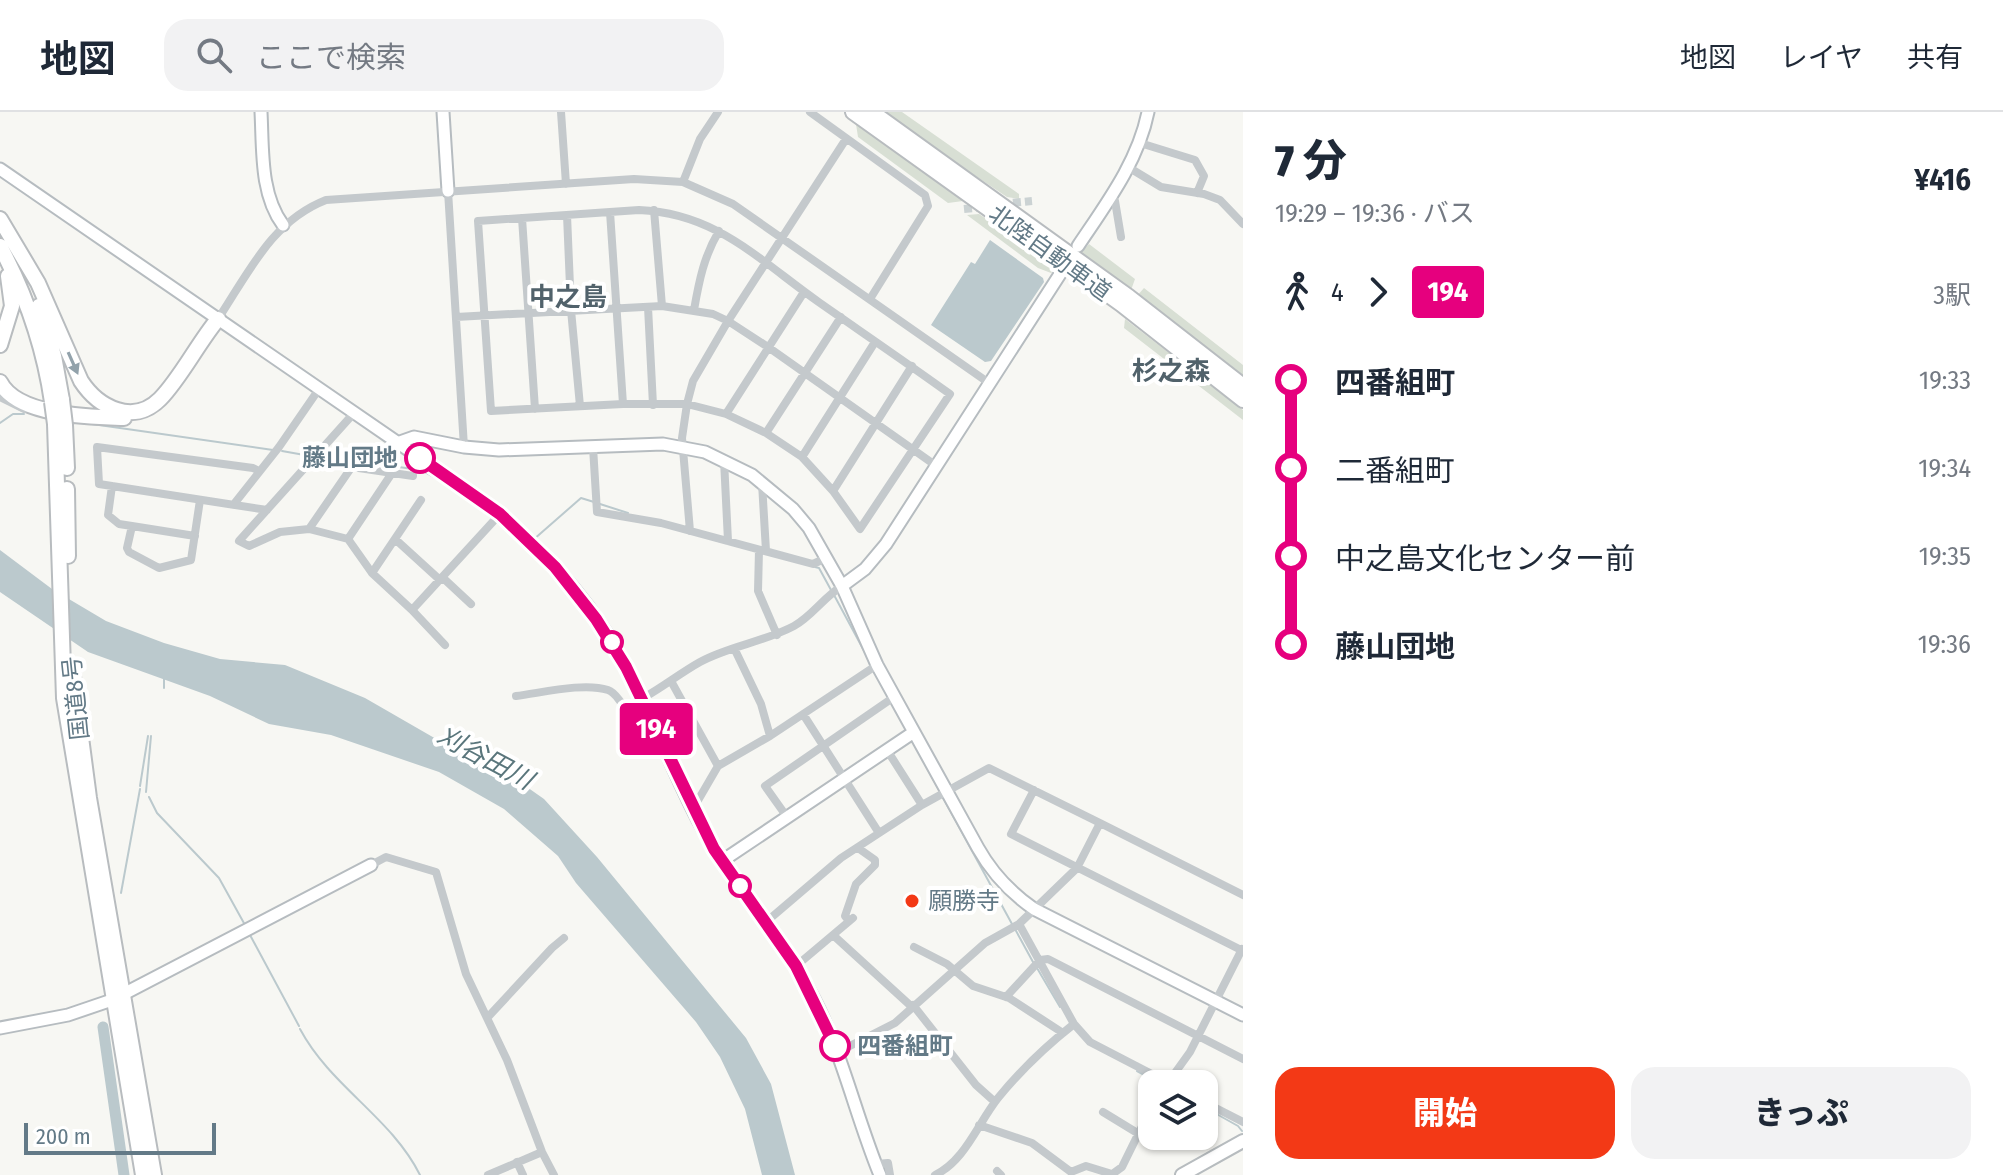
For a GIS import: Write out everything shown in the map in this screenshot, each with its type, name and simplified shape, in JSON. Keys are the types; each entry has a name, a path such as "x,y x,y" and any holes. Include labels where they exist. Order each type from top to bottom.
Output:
{"highway":[{"name":"北陸自動車道","path":"853,112 1121,304 1243,400"},
{"name":"北陸自動車道","path":"872,112 1117,289 1243,386"},
{"path":"0,219 38,283 81,381 91,396 106,407 126,412 144,409 155,403 218,319"},
{"name":"国道8号","path":"0,227 39,307 54,356 60,424 67,671 73,764 154,1175"},
{"name":"国道8号","path":"0,246 18,281 57,401"},
{"path":"0,258 11,287 12,306 0,345"},
{"path":"0,382 9,394 29,405 125,418 152,412 179,381 210,337 218,319"},
{"name":"国道8号","path":"118,997 143,1175"}],"main road":[{"path":"1182,1175 1243,1141"}],"street":[{"path":"261,112 267,194 283,225"},
{"path":"443,112 464,447"},
{"path":"561,112 566,184"},
{"path":"683,182 700,139 718,112"},
{"path":"810,112 925,195 928,206 870,299"},
{"path":"1078,246 1128,167 1140,143 1148,112"},
{"path":"690,531 682,447 687,404 700,366 846,139"},
{"path":"1140,143 1195,160 1204,176 1197,193"},
{"path":"1128,167 1161,187 1220,200 1243,224"},
{"path":"0,169 500,514 573,587 607,635 643,701 693,809 722,861 796,966 815,1000 838,1052 878,1169 888,1163 890,1175"},
{"path":"218,319 283,225 305,209 339,197 634,179 683,182 733,204 989,383"},
{"path":"1111,196 1115,201 1121,237"},
{"path":"654,210 662,306"},
{"path":"654,210 703,223 732,237 804,292 950,394 860,529 833,491 802,457 766,433 726,414 687,404 491,411 478,221 610,212 654,210"},
{"path":"610,212 623,404"},
{"path":"567,215 571,310 580,406"},
{"path":"522,218 535,409"},
{"path":"694,310 708,250 719,231"},
{"path":"516,696 589,688 613,692 623,707 643,701 702,661 777,635 803,619 828,595 865,569 886,544 1062,271"},
{"path":"726,414 804,292"},
{"path":"456,317 615,307 662,306 694,310 728,321 935,465"},
{"path":"648,307 653,405"},
{"path":"766,433 841,317"},
{"path":"802,457 875,342"},
{"path":"833,491 912,366"},
{"path":"234,504 319,389"},
{"path":"0,397 28,410 77,418 86,415"},
{"path":"354,413 239,541 249,546 280,532 309,529 348,539 372,573 445,645"},
{"path":"397,443 414,437 499,450 663,444 705,452 762,482 803,520 842,586 894,697 986,862 1009,890 1034,909 1243,1015"},
{"path":"259,471 97,447 99,484 267,510"},
{"path":"593,447 597,512 690,531 813,564 826,558"},
{"path":"724,460 728,541"},
{"path":"311,461 413,476"},
{"path":"309,529 351,468"},
{"path":"348,539 392,473"},
{"path":"762,482 762,550 758,591 777,635"},
{"path":"112,486 108,515 119,524 195,536"},
{"path":"132,526 127,548 129,552 159,568 191,560 200,500"},
{"path":"372,573 421,500"},
{"path":"412,610 500,514"},
{"path":"395,539 471,604"},
{"path":"735,650 761,704 770,736"},
{"path":"693,809 718,766 770,736 877,665"},
{"path":"671,681 718,766"},
{"path":"787,817 765,786 894,697"},
{"path":"803,714 879,833"},
{"path":"722,861 914,732"},
{"path":"887,750 922,805"},
{"path":"766,922 841,858 922,805 989,768 1243,895"},
{"path":"1034,790 1011,834 1242,950 1198,1036 1177,1070"},
{"path":"838,1052 895,1023 985,943 1019,924 1077,868 1100,823"},
{"path":"796,966 851,920 845,916 856,884 875,865 875,860 858,848"},
{"path":"0,1028 68,1015 118,997 386,857 436,872 466,974 488,1017 554,1175"},
{"path":"1019,924 1074,1024 1090,1042 1142,1070"},
{"path":"833,935 912,1006 976,1085 995,1102"},
{"path":"488,1017 564,938"},
{"path":"914,947 947,964 973,986 1006,997 1063,1033"},
{"path":"1006,997 1040,960 1048,959 1243,1059"},
{"path":"935,1175 948,1172 995,1102 1016,1077 1074,1024"},
{"path":"1218,1109 1243,1122"},
{"path":"1103,1112 1138,1133"},
{"path":"979,1125 1032,1143 1071,1172 1086,1166 1112,1175 1122,1167 1138,1136"},
{"path":"488,1175 542,1152"},
{"path":"517,1162 523,1175"}],"shaded area":[{"path":"880,112 902,112 1019,194 1019,199 1007,197"},
{"path":"856,124 963,201 948,203 858,137"},
{"path":"979,214 1059,268 1051,273 1038,268 967,215"},
{"path":"990,240 1043,278 1044,282 991,361 985,362 931,325 971,262 975,264"},
{"path":"1089,244 1135,279 1130,293 1079,255"},
{"path":"1144,288 1243,365 1243,381 1136,297"},
{"path":"1125,319 1243,410 1243,420 1124,328"},
{"path":"0,550 52,589 106,621 164,643 220,659 285,665 365,698 457,751 497,766 544,799 597,857 746,1038 771,1084 795,1175 762,1175 745,1109 720,1057 696,1022 576,883 558,856 504,809 439,772 331,735 269,724 210,696 88,652 0,592"}],"waterway":[{"path":"0,423 13,414 24,414"},
{"path":"92,424 273,450"},
{"path":"282,451 310,456"},
{"path":"323,457 421,470 448,485 491,517"},
{"path":"533,540 581,498 594,502"},
{"path":"600,504 628,513"},
{"path":"496,521 526,546 528,544"},
{"path":"815,567 819,568 831,590"},
{"path":"834,595 869,660"},
{"path":"164,678 164,688"},
{"path":"140,786 148,736"},
{"path":"146,792 151,736"},
{"path":"912,740 939,790"},
{"path":"121,893 140,789"},
{"path":"942,796 1012,924"},
{"path":"149,797 157,813 219,878 245,925"},
{"path":"1015,929 1033,962"},
{"path":"250,935 299,1026"},
{"path":"1037,968 1060,1007"},
{"path":"103,1027 124,1175"},
{"path":"300,1029 328,1068 408,1154 420,1175"},
{"path":"1218,1115 1242,1131"}],"tunnel":[{"path":"1001,204 1032,201"},
{"path":"964,209 983,207"}],"bus line":[{"name":"194","path":"420,458 500,514 555,567 596,619 626,667 714,849 796,966 835,1046"}],"place":[{"name":"藤山団地","path":"420,458"},
{"name":"願勝寺","path":"912,901"},
{"name":"四番組町","path":"835,1046"}],"district":[{"name":"中之島","path":"568,297"},
{"name":"杉之森","path":"1171,371"}],"water label":[{"name":"刈谷田川","path":"485,758"}]}
